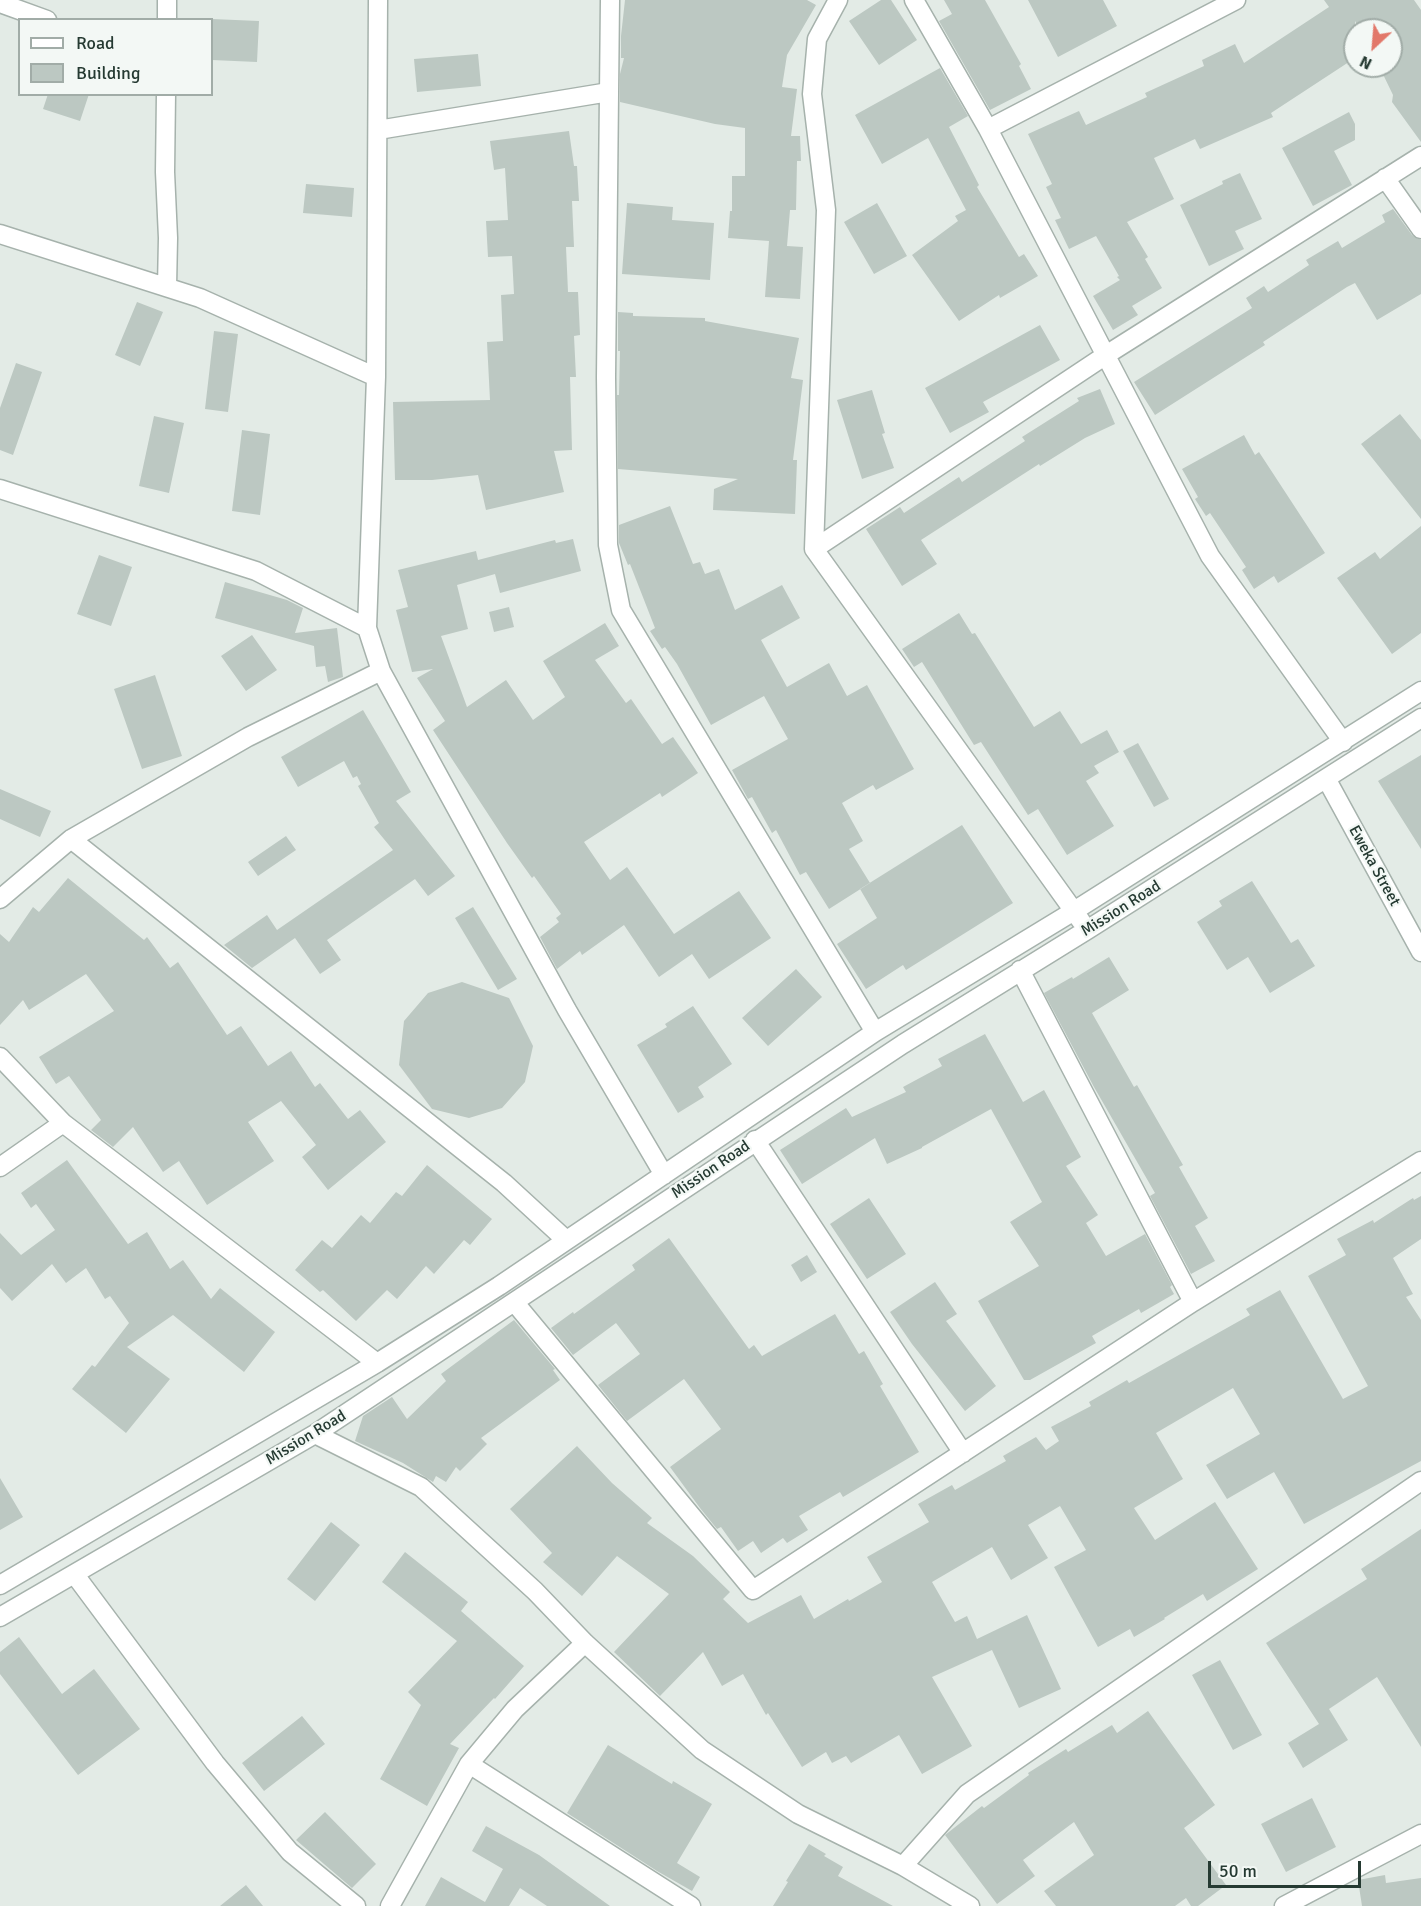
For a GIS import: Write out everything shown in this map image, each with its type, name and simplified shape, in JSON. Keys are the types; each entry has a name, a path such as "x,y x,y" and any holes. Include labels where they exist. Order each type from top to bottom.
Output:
{"street":[{"path":"167,0 167,18"},
{"path":"378,0 376,377 367,628 381,671 567,1010 664,1175"},
{"path":"610,0 606,377 608,545 621,610 875,1032"},
{"path":"838,0 817,39 812,94 826,210 814,549 1087,930"},
{"path":"914,0 988,129 1210,556 1343,742"},
{"path":"988,129 1236,0"},
{"path":"0,3 41,18"},
{"path":"378,130 609,92"},
{"path":"166,96 165,172 168,238 166,287"},
{"path":"814,549 1106,355 1421,156"},
{"path":"1385,178 1421,230"},
{"path":"0,234 200,298 376,377"},
{"path":"0,489 256,571 367,628"},
{"path":"0,899 71,839 248,737 381,671"},
{"name":"Mission Road","path":"0,1585 377,1363 664,1175 875,1032 1074,911 1421,691"},
{"name":"Mission Road","path":"0,1617 315,1434 515,1303 755,1140 1020,970 1327,780 1421,718"},
{"name":"Eweka Street","path":"1327,780 1421,952"},
{"path":"71,839 504,1183 566,1240"},
{"path":"1020,970 1193,1302"},
{"path":"0,1057 63,1123 377,1363"},
{"path":"0,1167 63,1123"},
{"path":"755,1140 963,1453"},
{"path":"515,1303 753,1590 1193,1302 1421,1161"},
{"path":"315,1434 421,1487 535,1591 585,1643 702,1750 798,1814 903,1866 970,1906"},
{"path":"903,1866 967,1794 1421,1481"},
{"path":"75,1575 215,1763 282,1843 356,1906"},
{"path":"390,1906 469,1764 515,1709 585,1643"},
{"path":"469,1764 691,1906"},
{"path":"1284,1906 1421,1834"}],"building":[{"path":"625,0 807,0 816,5 787,55 782,87 797,89 791,136 800,136 801,161 797,161 796,210 790,210 787,246 803,247 800,299 765,297 769,241 728,238 730,211 732,211 732,176 745,176 745,128 715,124 620,102 620,74 624,58 621,58 621,36"},
{"path":"881,0 891,0 917,40 879,65 849,21"},
{"path":"944,0 985,0 1021,64 1019,66 1031,89 990,110 939,21 952,14"},
{"path":"1028,0 1103,0 1117,26 1058,57"},
{"path":"1324,0 1414,0 1421,10 1421,142 1392,102 1393,95 1385,78 1403,78 1403,18 1343,18 1343,66 1271,113 1273,117 1200,149 1195,139 1154,158 1174,199 1127,222 1148,257 1145,259 1162,288 1132,306 1138,315 1113,330 1093,296 1120,280 1117,277 1119,276 1096,236 1069,249 1055,220 1061,218 1046,187 1052,184 1028,134 1079,111 1086,125 1147,97 1145,93 1204,66 1202,60 1235,44 1244,63 1329,7"},
{"path":"213,19 259,21 257,62 213,60"},
{"path":"478,54 481,86 417,92 414,59"},
{"path":"940,68 968,116 949,127 979,185 977,187 1019,257 1024,254 1038,276 1000,298 999,295 959,321 912,255 958,221 955,216 966,210 928,138 882,164 855,115"},
{"path":"47,96 88,96 80,121 43,109"},
{"path":"1349,112 1355,124 1355,140 1334,151 1352,185 1313,206 1282,148"},
{"path":"569,131 574,166 577,166 579,201 572,201 574,247 566,247 568,292 578,292 580,335 574,336 576,377 570,377 572,450 554,451 564,492 486,510 478,475 432,480 395,480 393,402 490,400 487,342 503,341 501,295 514,294 512,256 488,257 486,221 508,220 505,168 494,170 490,141"},
{"path":"1240,173 1262,219 1235,231 1244,249 1209,266 1180,205"},
{"path":"306,184 354,188 352,217 303,213"},
{"path":"627,203 673,207 672,220 714,223 710,280 622,274"},
{"path":"877,203 907,256 874,274 844,222"},
{"path":"1393,209 1412,235 1421,240 1421,294 1377,320 1355,283 1263,342 1265,345 1155,415 1134,382 1252,308 1246,298 1264,286 1268,292 1309,265 1306,260 1338,241 1342,248 1385,222 1382,215"},
{"path":"137,302 163,312 140,366 115,355"},
{"path":"618,312 633,313 633,316 705,318 705,321 799,338 791,378 803,380 793,460 797,460 795,514 713,510 714,489 738,479 618,469 617,395 619,395 620,351 618,351"},
{"path":"1040,325 1060,360 983,402 989,412 950,433 925,388"},
{"path":"214,331 238,334 228,412 205,409"},
{"path":"16,363 42,372 13,455 0,450 0,408"},
{"path":"1100,389 1115,424 1085,438 1040,466 1039,464 921,540 937,564 902,586 866,529 900,507 904,513 959,477 962,482 1025,441 1022,437 1079,401 1077,398"},
{"path":"872,390 885,433 882,434 894,468 862,479 837,400"},
{"path":"1400,414 1421,440 1421,519 1361,444"},
{"path":"154,416 184,423 169,493 139,486"},
{"path":"242,430 270,434 260,515 232,511"},
{"path":"1244,435 1255,455 1259,452 1325,553 1278,583 1274,576 1254,589 1242,570 1246,567 1210,513 1206,516 1195,499 1198,497 1182,469"},
{"path":"670,506 693,564 700,562 705,574 719,569 735,610 782,585 800,618 761,640 787,687 829,663 847,696 867,685 914,769 876,790 873,785 842,803 863,841 849,849 870,883 829,909 806,872 800,875 776,830 772,833 752,797 748,799 732,770 788,739 764,696 711,725 677,664 665,647 662,649 650,631 655,628 630,564 628,565 619,543 619,525"},
{"path":"1421,526 1421,633 1392,654 1337,578 1375,552 1380,559"},
{"path":"573,539 581,571 500,593 495,574 457,585 468,629 441,636 467,707 506,680 533,720 565,697 543,661 605,623 619,646 595,660 626,703 631,699 662,744 673,737 698,773 662,797 660,793 584,842 610,880 627,867 674,934 739,891 771,938 709,979 692,954 659,977 624,925 582,955 580,951 557,969 540,937 559,922 556,918 561,914 507,843 433,730 445,721 417,678 433,669 412,672 396,610 408,607 398,570 476,551 478,560 555,540 556,543"},
{"path":"99,555 132,567 111,626 77,614"},
{"path":"225,582 287,600 303,608 295,633 337,628 343,677 328,682 325,666 316,667 314,646 215,618"},
{"path":"509,607 514,627 494,632 489,612"},
{"path":"959,613 972,634 975,633 1034,727 1060,711 1081,744 1107,730 1119,752 1094,766 1099,773 1086,781 1114,826 1067,855 1038,809 1028,815 981,742 974,745 922,662 914,667 902,649"},
{"path":"252,635 277,670 246,691 221,656"},
{"path":"155,675 182,756 142,769 114,689"},
{"path":"363,710 411,792 396,801 455,876 428,896 415,879 327,940 341,960 320,974 295,938 252,968 224,945 267,915 277,930 393,850 374,827 379,823 358,786 361,784 357,776 353,778 344,761 298,787 281,757"},
{"path":"1138,743 1169,799 1154,807 1123,751"},
{"path":"1421,755 1421,849 1378,781"},
{"path":"0,789 51,811 40,837 0,819"},
{"path":"962,825 1013,903 906,970 903,965 866,989 837,944 877,918 860,889"},
{"path":"286,836 296,850 258,876 248,862"},
{"path":"68,878 144,940 147,937 170,968 178,962 227,1035 241,1026 268,1066 291,1051 315,1087 320,1083 348,1119 360,1110 386,1142 328,1190 302,1157 316,1145 281,1101 248,1122 274,1161 207,1205 179,1161 163,1172 133,1127 113,1147 91,1130 101,1120 69,1076 56,1084 39,1057 114,1011 86,974 29,1010 23,1000 0,1025 0,934 9,942 33,907 39,912"},
{"path":"1252,881 1291,943 1298,939 1315,966 1270,993 1248,957 1227,970 1197,922 1222,906 1219,901"},
{"path":"473,907 517,979 498,990 455,918"},
{"path":"1109,957 1129,990 1092,1013 1134,1087 1137,1085 1183,1165 1179,1167 1208,1218 1195,1226 1215,1261 1191,1274 1150,1196 1155,1193 1094,1087 1044,993 1072,977 1073,979"},
{"path":"796,969 822,997 768,1046 742,1018"},
{"path":"462,982 509,998 533,1046 525,1082 502,1108 469,1118 432,1109 399,1065 404,1021 428,993"},
{"path":"693,1006 732,1064 698,1087 704,1097 678,1113 637,1045 667,1027 665,1024"},
{"path":"985,1034 1023,1102 1044,1090 1081,1157 1066,1166 1098,1215 1086,1223 1106,1256 1145,1234 1172,1285 1170,1287 1174,1294 1141,1313 1139,1309 1092,1336 1096,1343 1030,1380 1024,1380 978,1301 1039,1266 1010,1222 1042,1202 991,1109 922,1148 887,1164 875,1138 802,1184 780,1150 846,1108 852,1117 906,1092 903,1087 942,1066 938,1059"},
{"path":"67,1160 128,1244 147,1232 170,1269 183,1260 211,1299 220,1288 275,1332 244,1372 173,1315 127,1347 170,1379 126,1433 72,1389 92,1365 95,1367 129,1323 110,1296 105,1299 86,1268 66,1283 52,1264 12,1301 0,1288 0,1233 21,1255 55,1230 36,1204 31,1208 21,1193"},
{"path":"427,1165 492,1219 470,1245 464,1240 434,1274 426,1266 397,1299 387,1290 356,1321 323,1290 320,1292 295,1270 322,1240 332,1248 361,1215 370,1223 396,1192 402,1196"},
{"path":"1421,1196 1421,1239 1393,1258 1413,1294 1406,1297 1421,1320 1421,1461 1304,1524 1274,1472 1227,1499 1206,1465 1260,1434 1233,1388 1156,1433 1183,1479 1134,1508 1155,1540 1215,1502 1258,1569 1207,1601 1203,1594 1134,1637 1130,1629 1098,1647 1054,1567 1086,1550 1060,1506 1028,1525 1048,1558 1011,1580 992,1547 932,1582 955,1622 967,1616 977,1639 1027,1615 1061,1689 1019,1708 992,1650 932,1677 972,1746 922,1774 899,1735 851,1763 846,1756 832,1763 826,1752 802,1767 768,1713 766,1715 743,1674 722,1686 703,1652 660,1696 614,1652 669,1594 617,1556 582,1596 543,1562 552,1553 510,1509 577,1446 612,1483 652,1518 647,1523 693,1556 730,1592 723,1599 748,1623 801,1595 814,1619 882,1582 867,1557 929,1522 918,1504 952,1485 955,1490 1006,1461 1003,1456 1036,1437 1046,1450 1059,1441 1051,1427 1091,1406 1089,1402 1127,1380 1129,1383 1250,1315 1246,1309 1280,1290 1343,1399 1368,1386 1308,1276 1346,1255 1337,1239 1373,1220 1374,1223 1413,1198 1414,1200"},
{"path":"869,1198 906,1254 867,1279 830,1224"},
{"path":"669,1238 749,1349 754,1345 762,1356 835,1314 859,1354 864,1351 883,1384 880,1386 919,1452 843,1497 840,1492 799,1516 808,1530 787,1543 783,1538 761,1553 753,1541 738,1551 721,1527 717,1529 700,1508 670,1467 721,1429 684,1379 627,1421 598,1385 640,1354 616,1323 573,1355 551,1328 635,1270 632,1265"},
{"path":"807,1255 817,1272 801,1282 791,1265"},
{"path":"935,1282 957,1314 946,1321 996,1386 965,1411 890,1312"},
{"path":"514,1320 555,1369 553,1370 560,1380 481,1438 487,1444 460,1471 456,1467 446,1482 436,1476 433,1482 403,1463 355,1441 363,1416 392,1397 407,1419 446,1381 441,1374"},
{"path":"0,1478 23,1517 0,1530"},
{"path":"331,1522 360,1545 315,1601 287,1579"},
{"path":"1421,1529 1421,1747 1377,1677 1329,1709 1348,1740 1303,1768 1288,1743 1319,1724 1266,1643 1367,1579 1361,1569"},
{"path":"405,1552 468,1602 461,1611 524,1666 450,1744 459,1748 427,1806 380,1779 421,1705 408,1692 457,1641 382,1582"},
{"path":"19,1637 62,1694 94,1669 140,1729 78,1775 0,1674 0,1652"},
{"path":"1220,1660 1262,1735 1233,1750 1192,1675"},
{"path":"1148,1711 1215,1805 1184,1828 1226,1885 1198,1906 1191,1906 1186,1898 1175,1906 1056,1906 1044,1891 1094,1855 1074,1822 1023,1860 1035,1876 997,1904 945,1835 982,1806 984,1808 1029,1775 1028,1773 1066,1749 1068,1752 1112,1725 1117,1733"},
{"path":"302,1716 325,1744 264,1791 242,1763"},
{"path":"608,1745 672,1784 673,1781 712,1804 677,1863 700,1877 692,1891 567,1813"},
{"path":"1312,1798 1336,1847 1286,1872 1261,1824"},
{"path":"325,1812 376,1864 352,1888 296,1840"},
{"path":"486,1826 539,1855 610,1906 547,1906 520,1888 509,1906 425,1906 441,1877 485,1902 503,1869 472,1851"},
{"path":"809,1844 843,1867 838,1876 893,1906 773,1906"},
{"path":"1385,1875 1386,1883 1421,1878 1421,1906 1362,1906 1358,1880"},
{"path":"246,1885 263,1906 220,1906"}]}
